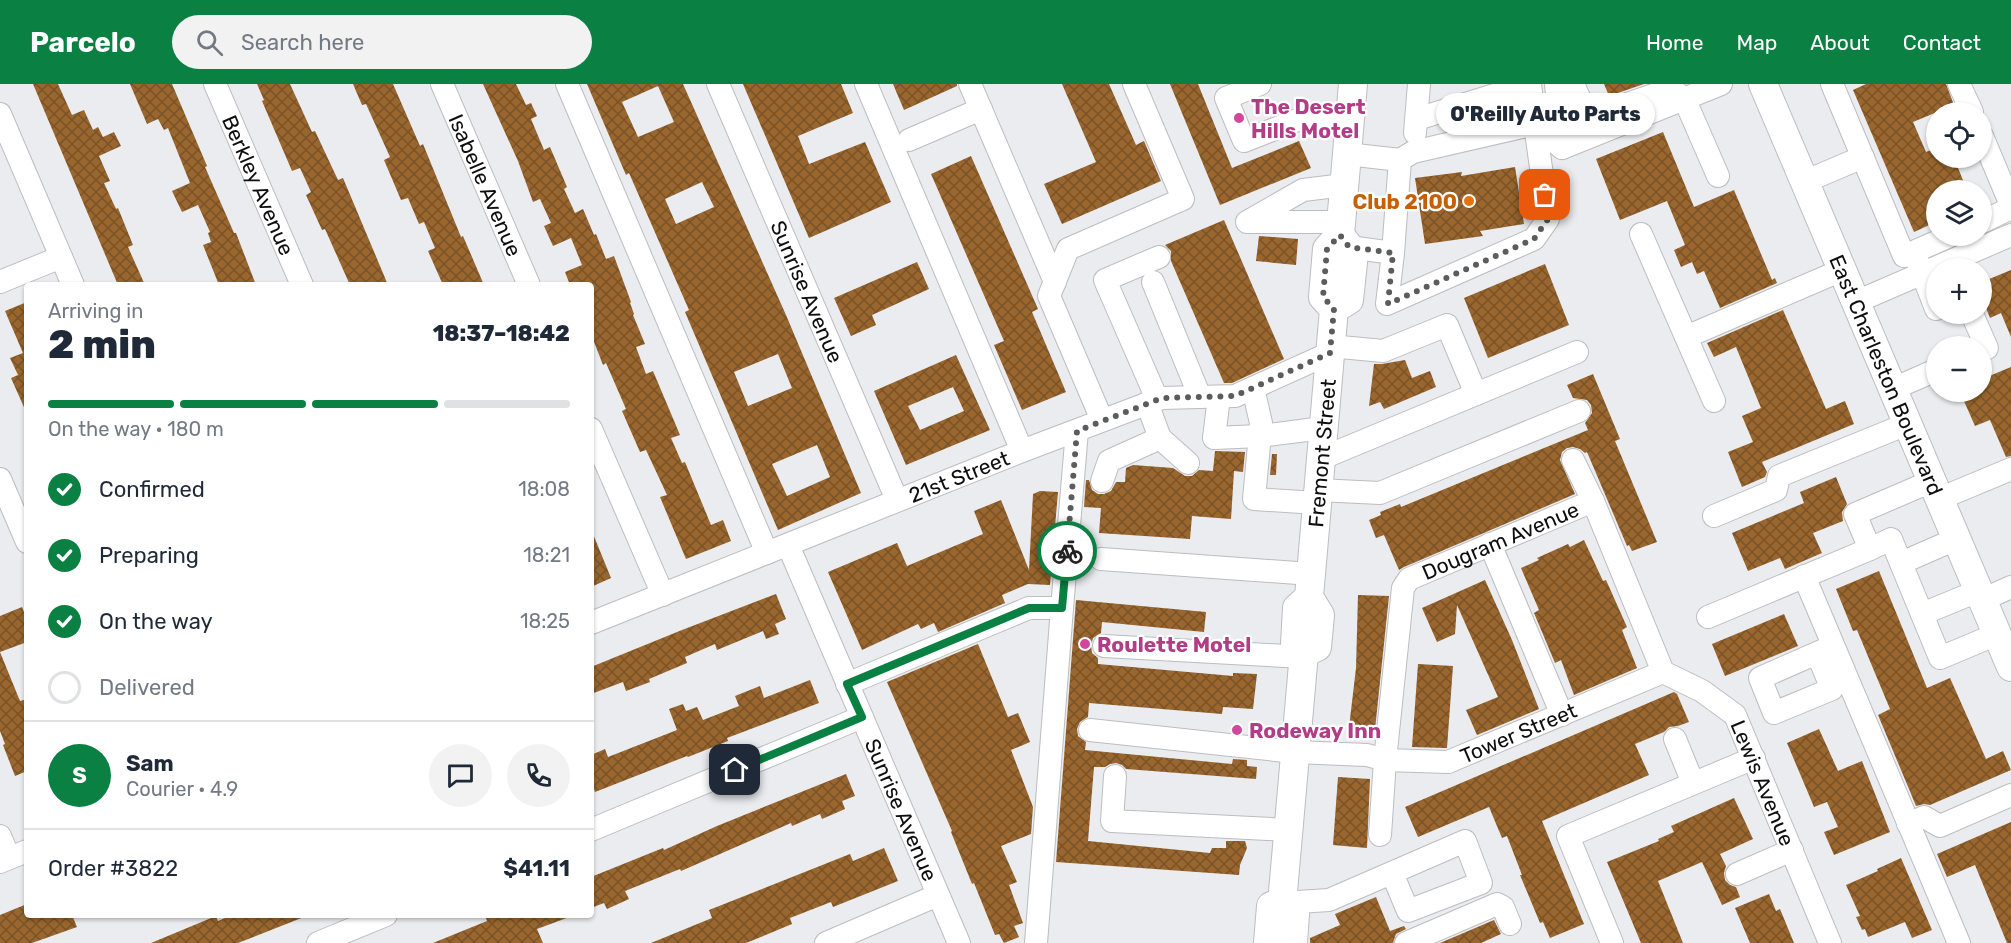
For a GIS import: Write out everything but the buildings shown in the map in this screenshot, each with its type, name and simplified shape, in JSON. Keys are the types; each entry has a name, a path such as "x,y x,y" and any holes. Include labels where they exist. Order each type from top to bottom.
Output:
{"main road":[{"name":"Fremont Street","path":"1268,943 1271,906 1282,903 1304,655 1317,647 1320,615 1310,585 1334,309 1323,297 1324,278 1327,249 1343,234 1344,185 1353,84"},
{"name":"East Charleston Boulevard","path":"1763,84 2011,668"},
{"path":"1282,903 1295,914 1293,943"}],"street":[{"name":"Berkley Avenue","path":"215,84 301,282"},
{"name":"Isabelle Avenue","path":"442,84 528,282"},
{"name":"Sunrise Avenue","path":"567,84 777,549 847,684 959,943"},
{"name":"Sunrise Avenue","path":"718,84 897,500"},
{"path":"866,84 1022,451"},
{"path":"970,84 1055,282"},
{"path":"1102,420 1049,296 1068,249 1183,199 1134,84"},
{"path":"1260,84 1226,98 1244,141 1300,118 1350,121"},
{"path":"1417,119 1530,84 1548,219 1534,239 1388,304 1407,156 1417,119 1419,84"},
{"path":"1556,84 1562,147"},
{"path":"1573,84 1586,113 1595,115 1671,89 1691,92"},
{"path":"1562,147 1691,92 1721,84"},
{"path":"1832,84 1904,255 1927,246"},
{"path":"1959,84 1967,102"},
{"path":"1691,92 1718,176"},
{"path":"909,140 981,109"},
{"path":"0,114 72,282"},
{"path":"1535,124 1562,147"},
{"path":"1347,154 1407,156 1535,124"},
{"path":"1804,182 1863,157"},
{"path":"1992,160 2011,207 1992,217"},
{"path":"1344,185 1303,190 1246,222 1343,234 1393,253"},
{"path":"1641,234 1714,401"},
{"path":"1966,258 2011,235"},
{"path":"1913,252 1926,283"},
{"path":"1160,256 1105,280 1152,401 1160,438 1188,463"},
{"path":"0,282 61,257"},
{"path":"1686,337 1842,270"},
{"path":"1856,302 1926,272"},
{"path":"1153,282 1209,397 1214,438 1260,436 1323,428"},
{"path":"1330,350 1383,351 1447,325 1476,394"},
{"name":"21st Street","path":"594,622 1152,401 1162,398 1235,396 1330,350"},
{"path":"1320,459 1577,352"},
{"path":"1893,389 1926,374"},
{"path":"1254,388 1261,423 1254,499 1380,493 1579,411"},
{"path":"1714,516 1776,490 1779,476 1907,424"},
{"path":"1036,943 1077,431"},
{"path":"594,436 663,595"},
{"path":"1102,481 1108,461 1160,438"},
{"path":"1573,460 1593,501 1663,672"},
{"path":"1870,549 1855,514 2011,469"},
{"path":"0,479 24,535"},
{"name":"Dougram Avenue","path":"1385,760 1403,588 1408,579 1593,501"},
{"path":"1708,617 1891,539 1940,658 1997,634"},
{"path":"1901,563 1956,539"},
{"path":"1490,544 1562,715"},
{"path":"1101,559 1310,585"},
{"path":"1804,576 1825,650 1908,824 1959,943"},
{"path":"1922,614 2011,587"},
{"path":"847,684 1029,608 1062,608"},
{"path":"1104,646 1304,655"},
{"name":"Tower Street","path":"1090,730 1295,752 1367,755 1385,760 1448,762 1663,672"},
{"name":"Lewis Avenue","path":"1663,672 1702,691 1735,715 1830,943"},
{"path":"594,829 862,717"},
{"path":"1674,739 1693,783"},
{"path":"1612,943 1568,836 1754,758"},
{"path":"1380,835 1385,760"},
{"path":"1115,776 1112,821 1289,830"},
{"path":"1920,853 1933,848 1940,826 2011,795"},
{"path":"1908,824 1924,817 1940,826"},
{"path":"0,836 12,857"},
{"path":"1737,874 1792,850"},
{"path":"1282,903 1329,900 1392,873"},
{"path":"826,943 938,896"},
{"path":"1406,943 1497,904 1503,907 1510,924"},
{"path":"318,943 379,918"}],"way so far":[{"path":"1067,551 1077,431 1162,398 1235,396 1330,353 1334,309 1323,297 1327,249 1340,235 1349,247 1393,253 1388,304 1534,239 1548,219 1545,195"}],"place":[{"name":"The Desert Hills Motel","path":"1239,118"},
{"name":"O'Reilly Auto Parts","path":"1545,195"},
{"name":"Club 2100","path":"1469,201"},
{"name":"Roulette Motel","path":"1085,644"},
{"name":"Rodeway Inn","path":"1237,730"}],"route":[{"path":"735,770 862,717 847,684 1029,608 1062,608 1067,551"}]}
